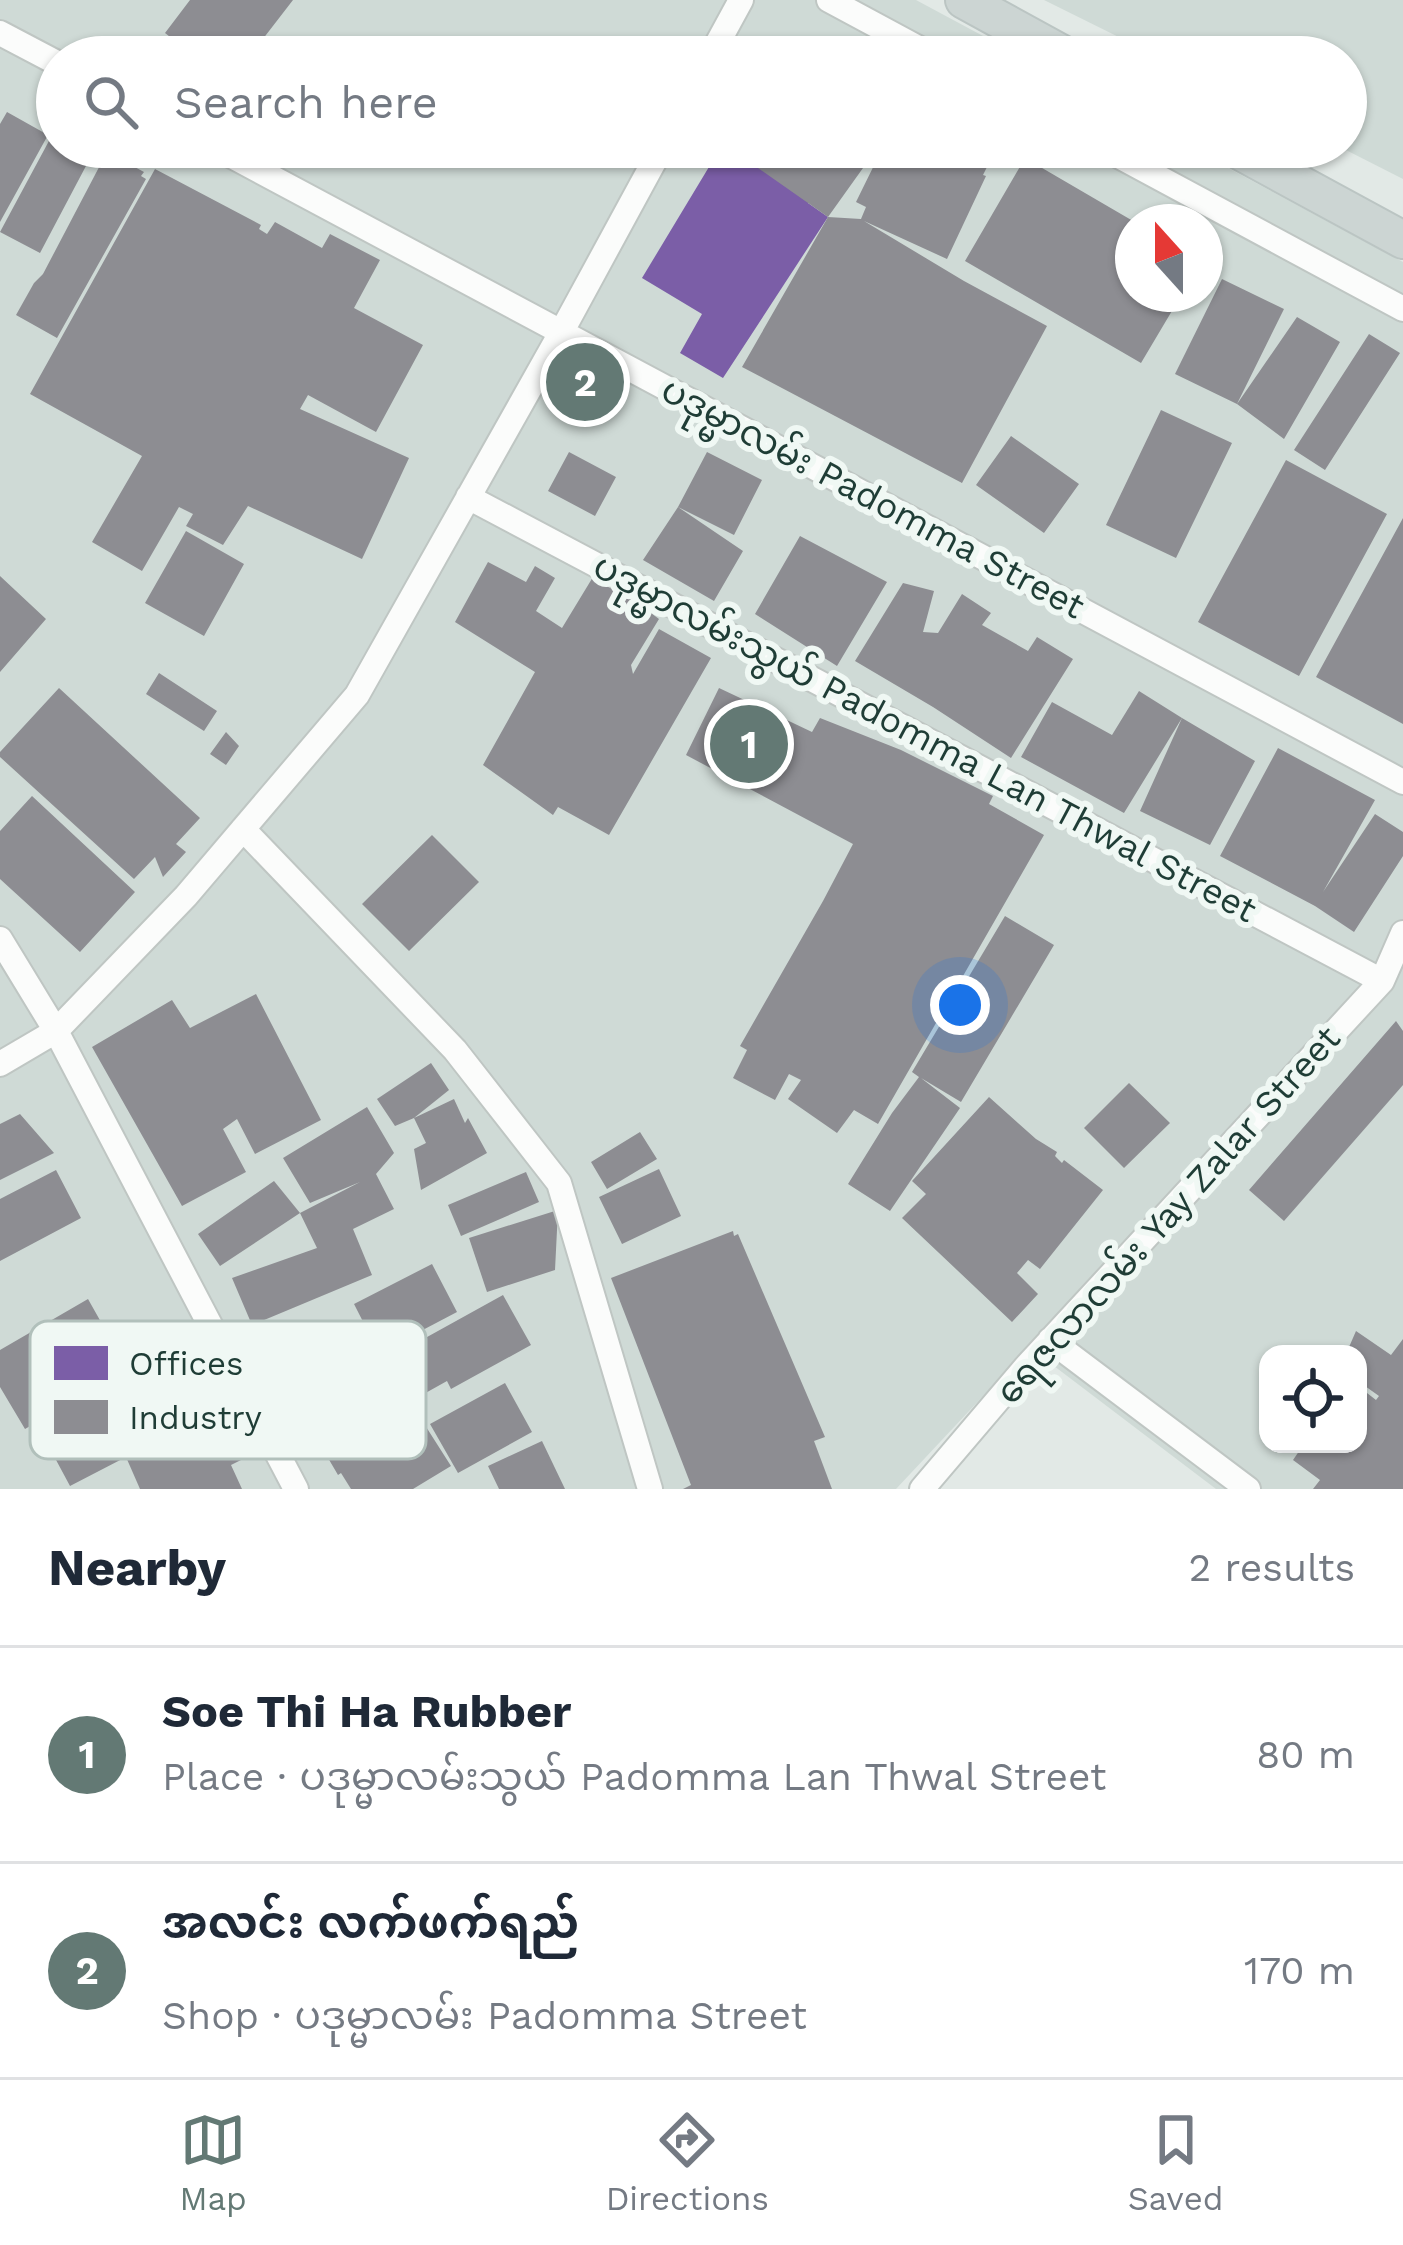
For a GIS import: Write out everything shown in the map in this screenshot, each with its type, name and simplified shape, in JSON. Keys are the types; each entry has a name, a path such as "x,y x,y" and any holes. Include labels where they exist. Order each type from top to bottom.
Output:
{"main road":[{"path":"964,0 1030,36"},
{"path":"1271,168 1403,240"}],"street":[{"path":"721,36 741,0"},
{"path":"829,0 896,36"},
{"path":"0,33 36,52"},
{"name":"ပဒုမ္မာလမ်း Padomma Street","path":"255,168 1403,782"},
{"path":"0,1064 56,1031 186,896 357,695 651,168"},
{"path":"1141,168 1403,309"},
{"name":"ပဒုမ္မာလမ်းသွယ် Padomma Lan Thwal Street","path":"468,497 1382,981"},
{"path":"243,829 455,1050 559,1184 650,1489"},
{"name":"ရေဇလာလမ်း Yay Zalar Street","path":"922,1489 1024,1368 1382,981 1403,933"},
{"path":"0,939 56,1031 208,1321"},
{"path":"1050,1340 1248,1489"},
{"path":"280,1459 296,1489"}],"shaded area":[{"path":"0,0 916,0 983,36 36,36 36,168 1228,168 1403,262 1403,1489 1216,1489 1029,1347 896,1489 0,1489"},
{"path":"1044,0 1403,0 1403,179 1367,161 1367,36 1117,36"}],"building: Offices":[{"path":"708,168 773,168 815,193 808,203 828,217 723,378 680,353 702,314 642,278"}],"building: Industry":[{"path":"190,0 293,0 265,36 165,33"},
{"path":"7,112 36,128 36,157 0,222 0,124"},
{"path":"36,165 85,168 40,253 0,232"},
{"path":"99,168 144,172 141,176 146,179 57,338 16,315"},
{"path":"758,168 863,168 828,217"},
{"path":"873,168 986,168 947,259 864,221 1047,326 962,483 742,367 828,217 861,219 866,207 856,202"},
{"path":"1019,168 1042,168 1115,210 1115,312 1171,312 1141,363 965,261"},
{"path":"155,169 261,225 259,229 267,234 275,222 322,248 330,234 380,260 354,308 423,345 376,432 308,395 300,409 409,458 362,559 248,506 223,545 186,526 193,514 179,507 142,571 92,542 142,456 30,394"},
{"path":"1223,279 1284,309 1237,404 1175,374 1206,312 1223,312"},
{"path":"1297,317 1340,342 1284,439 1237,404"},
{"path":"1369,334 1400,353 1325,470 1294,450"},
{"path":"1161,410 1232,443 1176,558 1106,525"},
{"path":"1011,436 1079,484 1044,533 976,485"},
{"path":"569,452 616,477 595,516 548,491"},
{"path":"707,452 762,480 734,535 678,507"},
{"path":"1286,460 1387,514 1299,676 1198,622"},
{"path":"678,507 743,551 714,601 643,560"},
{"path":"1403,518 1403,724 1316,677"},
{"path":"186,531 244,564 204,636 145,603"},
{"path":"800,536 887,582 837,666 755,614"},
{"path":"488,562 526,582 535,566 555,578 536,611 562,628 596,572 659,619 631,665 633,674 659,629 711,658 609,835 558,807 553,815 483,765 535,672 455,622"},
{"path":"0,576 46,619 0,672"},
{"path":"903,583 934,591 923,632 938,633 962,594 991,613 982,625 1028,651 1037,637 1073,659 1011,758 855,661"},
{"path":"159,673 217,711 204,731 146,694"},
{"path":"59,688 200,818 176,844 186,852 163,877 155,857 134,879 0,757"},
{"path":"719,688 812,732 820,718 901,750 993,796 989,804 1044,835 878,1124 854,1110 837,1133 788,1099 801,1080 789,1074 775,1100 733,1078 747,1050 740,1046 853,844 686,755"},
{"path":"1139,691 1182,718 1124,813 1021,757 1052,702 1112,735"},
{"path":"1182,718 1255,761 1210,845 1140,811"},
{"path":"226,732 239,746 226,765 210,754"},
{"path":"1278,748 1375,800 1323,892 1375,814 1403,832 1403,856 1354,932 1220,856"},
{"path":"32,796 135,892 80,952 0,879 0,831"},
{"path":"432,835 479,882 409,951 362,904"},
{"path":"1005,916 1054,945 961,1102 921,1078 960,1108 890,1211 848,1184 919,1077 912,1072"},
{"path":"256,994 321,1120 255,1154 237,1119 223,1129 246,1172 182,1206 92,1047 172,1000 190,1028"},
{"path":"1396,1021 1403,1031 1403,1085 1284,1221 1249,1190"},
{"path":"431,1063 449,1090 414,1118 395,1126 377,1099"},
{"path":"1129,1083 1170,1123 1124,1168 1084,1128"},
{"path":"989,1097 1057,1152 1062,1163 1064,1160 1103,1190 1040,1269 1028,1260 1017,1273 1038,1294 1012,1322 902,1218 926,1194 912,1181"},
{"path":"454,1099 487,1153 421,1190 414,1149 426,1143 414,1118"},
{"path":"367,1107 394,1153 376,1174 394,1209 353,1229 372,1275 262,1321 250,1321 232,1278 317,1248 300,1213 360,1182 310,1203 283,1158"},
{"path":"20,1114 54,1153 0,1180 0,1124"},
{"path":"640,1132 657,1159 607,1189 591,1162"},
{"path":"659,1169 681,1216 622,1244 599,1197"},
{"path":"56,1170 81,1218 0,1261 0,1199"},
{"path":"526,1172 539,1202 461,1236 448,1205"},
{"path":"274,1181 300,1213 220,1266 198,1234"},
{"path":"558,1210 555,1270 487,1292 469,1238"},
{"path":"733,1231 825,1437 814,1441 832,1489 683,1489 691,1485 611,1278"},
{"path":"432,1264 457,1312 426,1328 426,1321 363,1321 354,1304"},
{"path":"503,1295 531,1345 451,1389 447,1381 426,1393 426,1338"},
{"path":"88,1299 100,1321 50,1321"},
{"path":"1356,1331 1391,1355 1403,1339 1403,1489 1313,1489 1320,1480 1293,1460 1298,1453 1367,1453 1367,1393 1376,1400 1379,1396 1367,1387 1367,1345 1350,1345"},
{"path":"30,1333 30,1426 25,1429 0,1387 0,1350"},
{"path":"505,1383 532,1432 458,1473 430,1424"},
{"path":"426,1427 451,1466 413,1489 351,1489 329,1459 426,1459"},
{"path":"542,1441 565,1489 499,1489 488,1466"},
{"path":"56,1459 122,1459 70,1486"},
{"path":"127,1459 241,1460 231,1465 242,1489 140,1489"}],"place":[{"name":"အလင်း လက်ဖက်ရည်","path":"585,382"},
{"name":"Soe Thi Ha Rubber","path":"749,744"}]}
